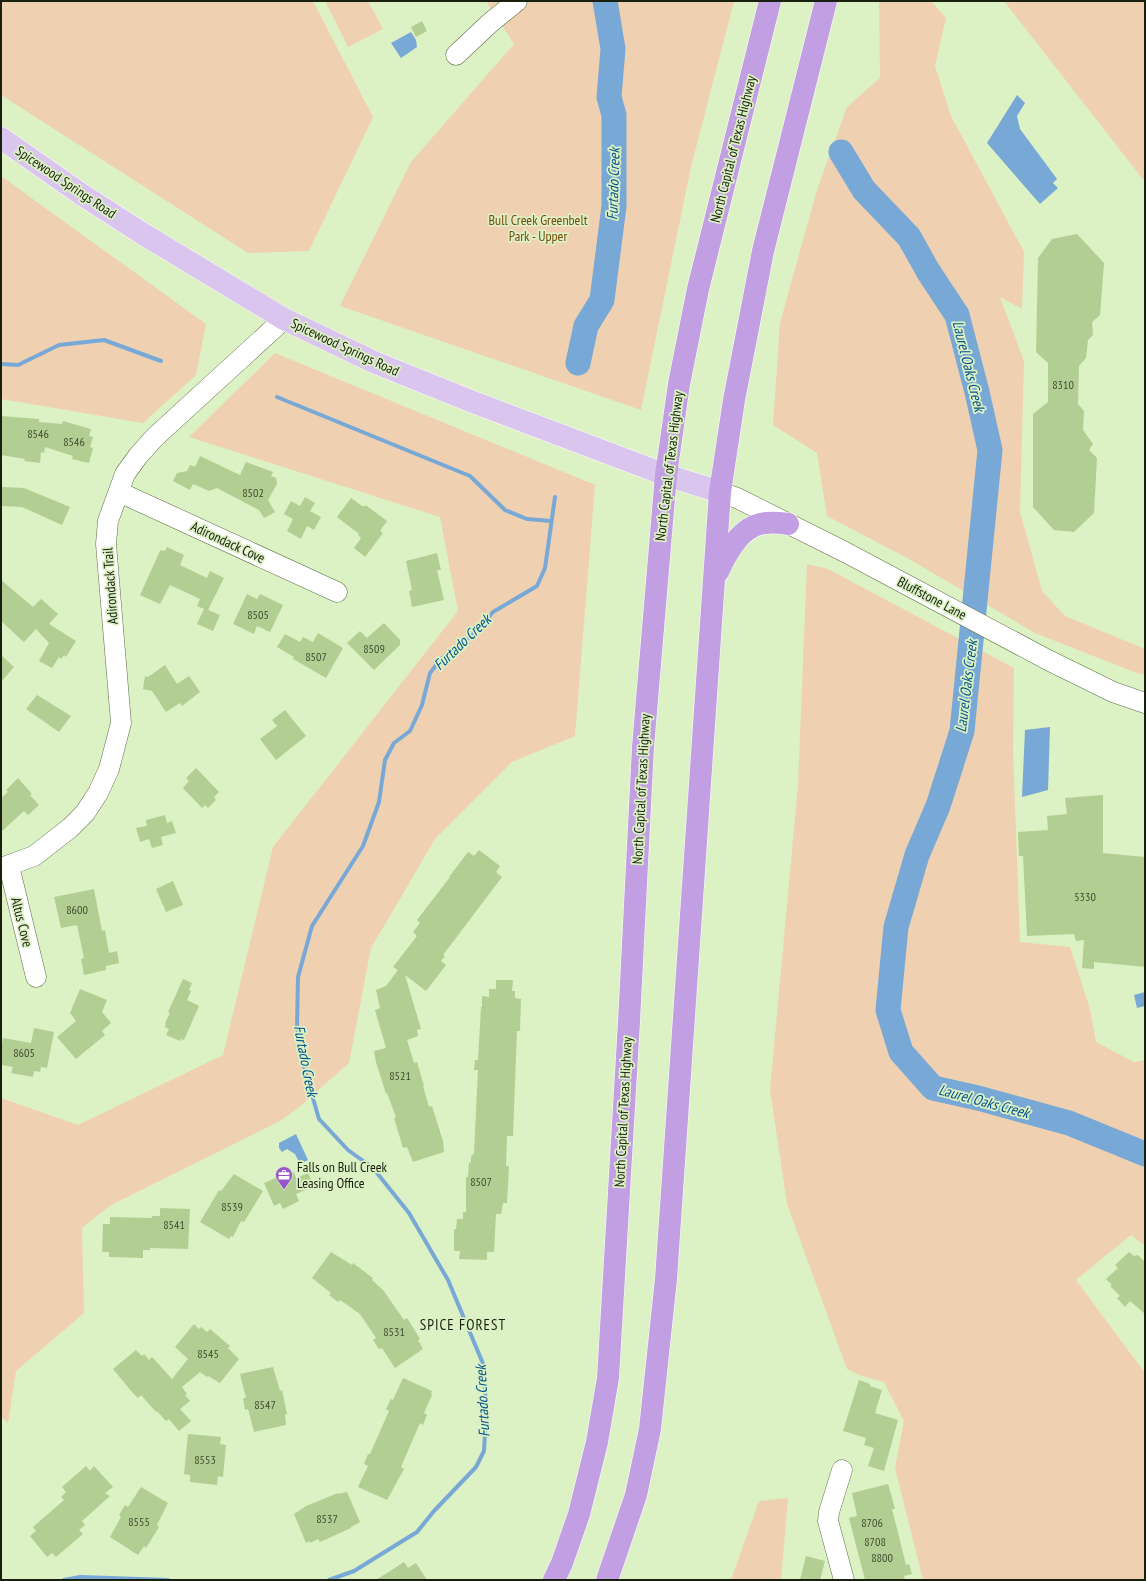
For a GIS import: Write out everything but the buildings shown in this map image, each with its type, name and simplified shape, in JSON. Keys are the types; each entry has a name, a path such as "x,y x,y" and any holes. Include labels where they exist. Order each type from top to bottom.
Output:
{"highway":[{"name":"North Capital of Texas Highway","path":"554,1580 562,1563 579,1514 597,1442 608,1378 629,1022 642,747 666,475 679,384 698,289 770,1"},
{"path":"608,1580 636,1495 651,1421 666,1279 720,492 735,393 763,251 826,1"},
{"path":"714,578 739,536 752,527 765,523 788,524"}],"main road":[{"name":"Spicewood Springs Road","path":"1,138 100,206 284,319 376,363 570,440 666,475 720,492"}],"street":[{"path":"456,55 490,23 517,1"},
{"name":"Adirondack Trail","path":"5,867 34,856 70,828 85,813 98,793 109,769 121,723 106,544 108,521 126,474 138,456 155,437 284,319"},
{"name":"Adirondack Cove","path":"119,492 337,592"},
{"name":"Bluffstone Lane","path":"720,492 737,498 845,552 1048,660 1113,692 1145,702"},
{"name":"Altus Cove","path":"5,867 36,977"},
{"path":"842,1470 828,1512 828,1521 844,1580"}],"green space":[{"path":"1,1 313,1 373,117 309,251 248,253 1,95"},
{"path":"325,1 368,1 383,29 348,47"},
{"name":"Bull Creek Greenbelt Park - Upper","path":"486,1 734,1 691,167 641,410 340,306 411,162 514,44"},
{"path":"879,1 931,1 946,18 935,66 951,116 1024,252 1022,309 1000,297 1024,361 1020,512 1042,591 1065,616 1145,649 1145,675 1035,633 909,559 827,516 817,453 773,425 780,323 817,190 847,107 880,78"},
{"path":"1004,1 1145,1 1145,182"},
{"path":"1,176 206,324 196,375 143,423 1,399"},
{"path":"275,353 595,485 575,736 512,762 435,839 371,948 349,1063 298,1108 280,1121 111,1205 82,1228 84,1313 16,1371 8,1423 1,1417 1,1098 78,1125 223,1055 273,847 458,611 440,517 189,437"},
{"path":"807,564 828,569 1014,668 1013,751 1020,942 1070,947 1090,1009 1096,1042 1134,1062 1145,1060 1145,1246 1131,1235 1076,1280 1145,1373 1145,1580 923,1580 895,1468 904,1421 884,1382 859,1375 847,1369 787,1204 770,1090 798,785"},
{"path":"788,1498 781,1580 731,1580 759,1501"}],"water":[{"path":"411,32 416,40 417,47 401,58 391,43"},
{"path":"1017,95 1025,103 1017,116 1020,129 1057,179 1053,183 1058,188 1040,204 987,143"},
{"path":"1050,727 1048,790 1022,797 1025,730"},
{"path":"1145,992 1145,1006 1137,1008 1134,995"},
{"path":"296,1134 308,1160 300,1164 295,1154 287,1149 282,1152 279,1148 279,1143"}],"waterway":[{"name":"Furtado Creek","path":"578,363 586,326 602,300 614,206 614,115 609,97 613,49 605,1"},
{"name":"Laurel Oaks Creek","path":"841,152 864,190 909,237 928,271 957,315 990,450 962,731 938,806 917,855 896,927 888,1010 901,1052 933,1088 978,1098 1069,1123 1145,1154"},
{"path":"1,364 18,365 59,345 104,340 161,361"},
{"path":"277,397 470,476 505,510 527,519 551,521"},
{"name":"Furtado Creek","path":"329,1580 354,1571 417,1532 434,1511 476,1467 484,1451 486,1415 484,1366 448,1280 409,1213 373,1168 348,1150 319,1119 305,1071 297,1027 298,977 312,926 363,846 379,802 385,760 394,743 410,731 422,705 430,673 441,659 476,632 493,612 537,586 545,568 555,497"},
{"name":"Furtado Creek","path":"64,1580 80,1577 168,1580"}],"place":[{"name":"Falls on Bull Creek Leasing Office","path":"284,1190"}],"district":[{"name":"SPICE FOREST","path":"463,1324"}]}
